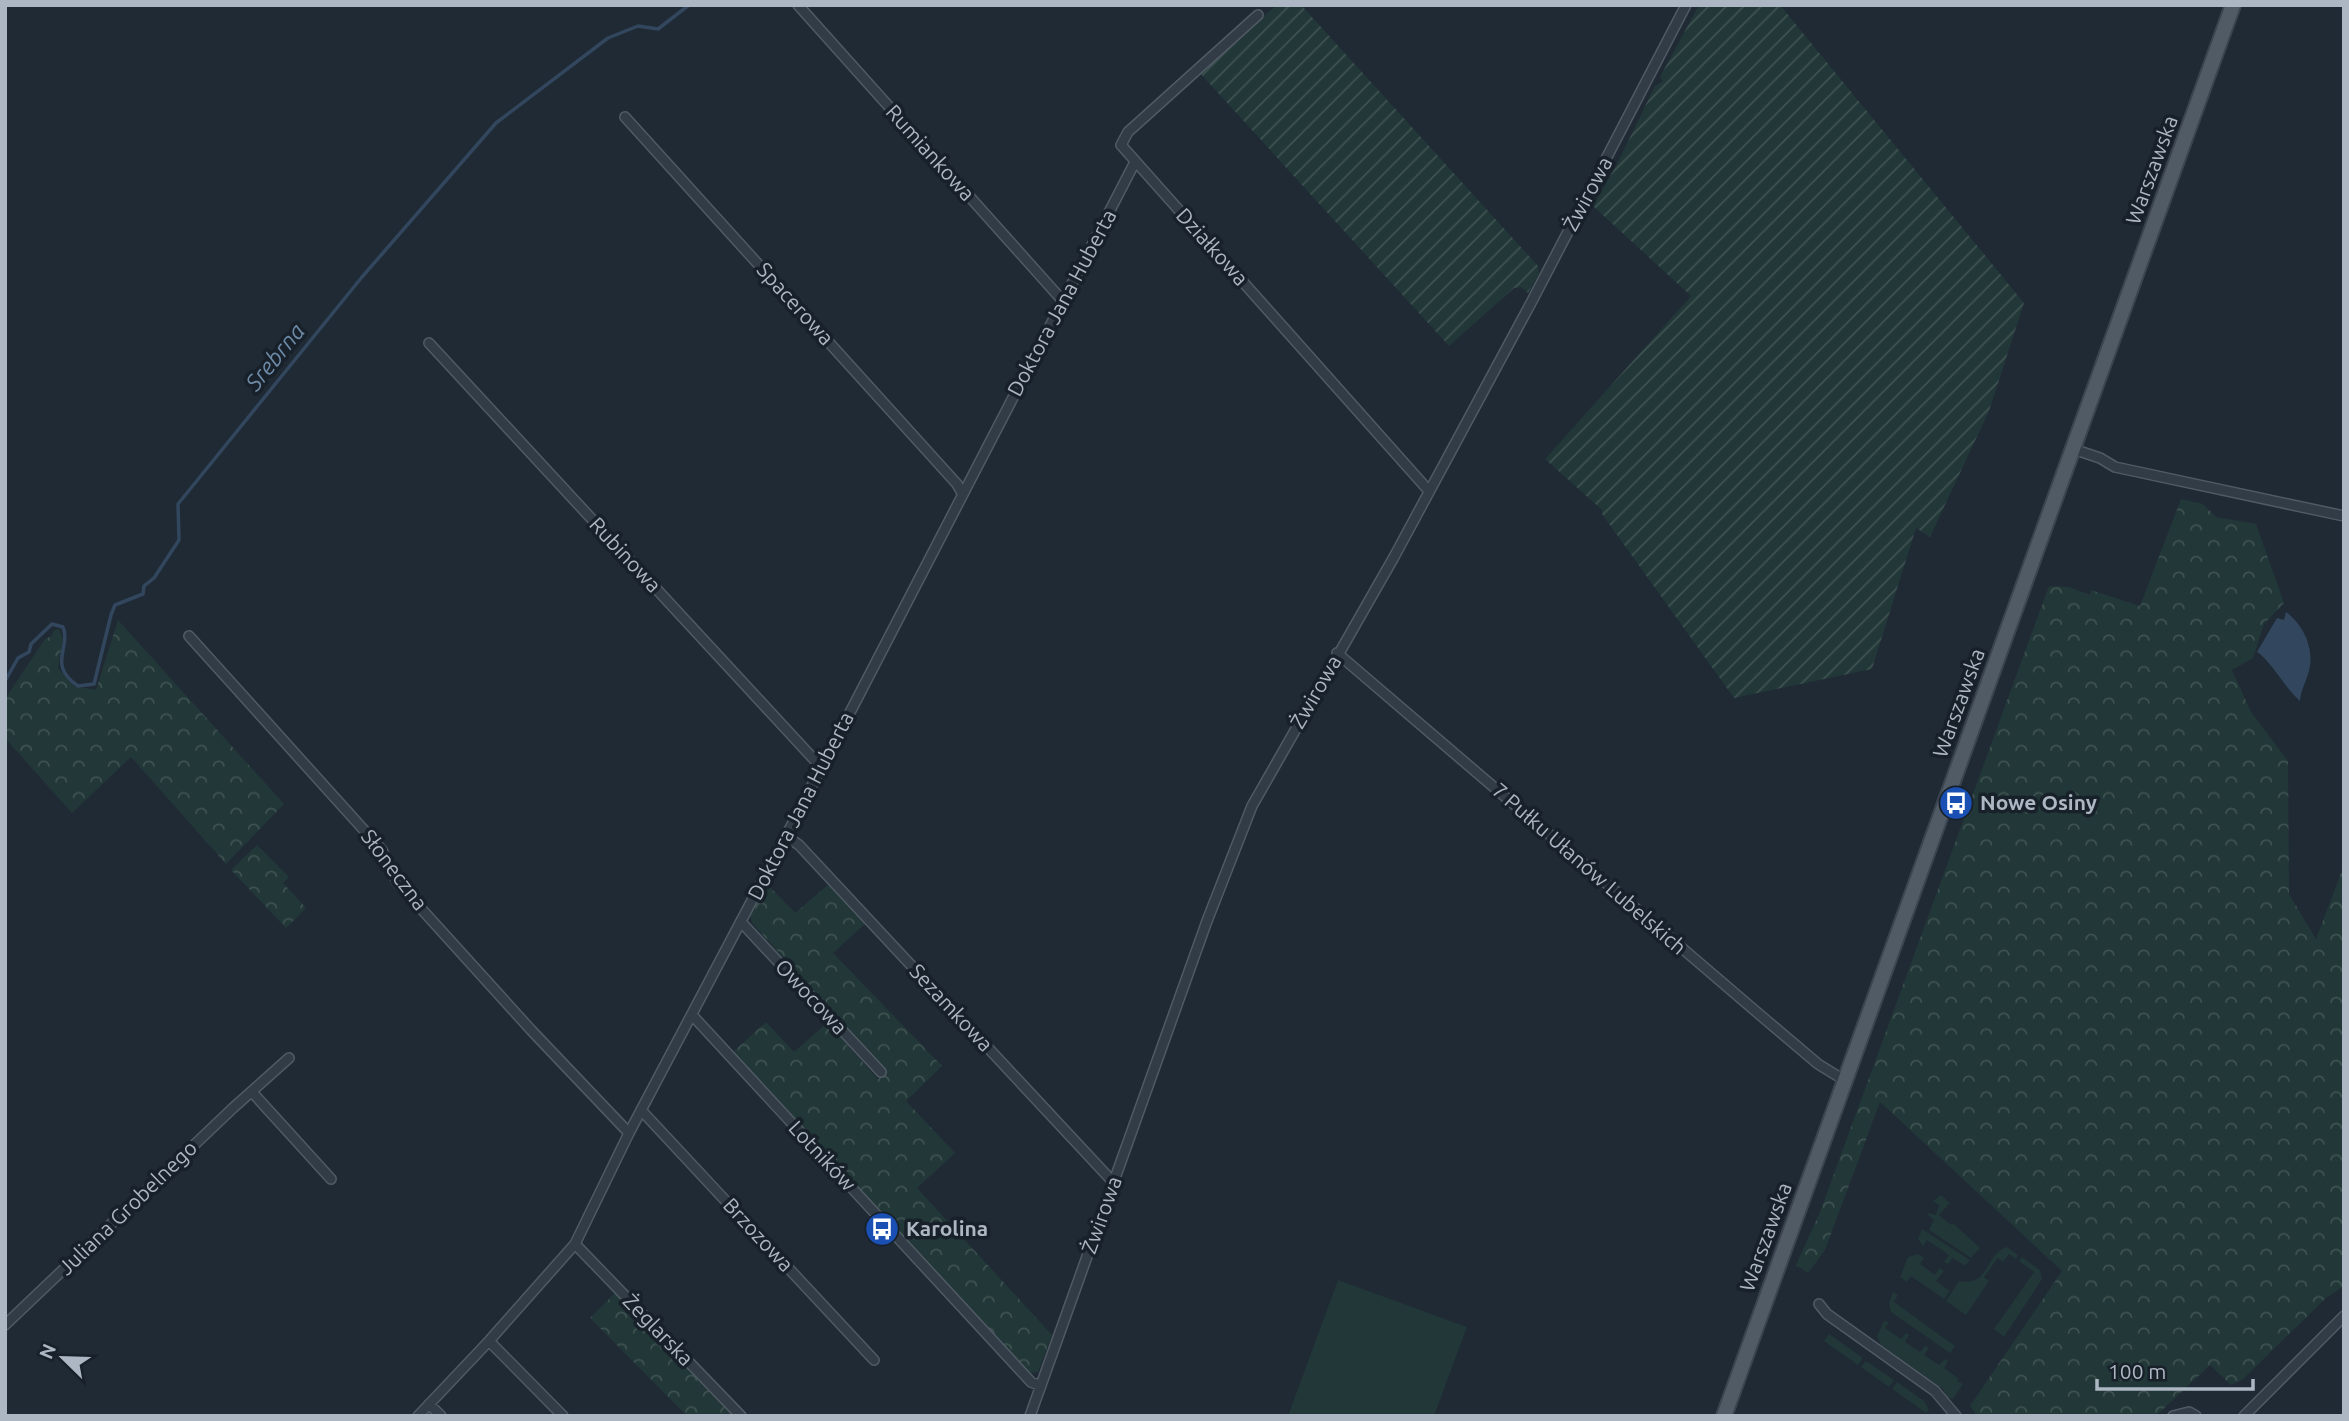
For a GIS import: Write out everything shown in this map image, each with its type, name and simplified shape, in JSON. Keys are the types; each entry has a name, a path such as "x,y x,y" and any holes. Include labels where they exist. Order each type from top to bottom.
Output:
{"main road":[{"name":"Warszawska","path":"1724,1416 2233,5"}],"street":[{"name":"Rumiankowa","path":"797,5 1062,300"},
{"name":"Żwirowa","path":"1030,1416 1243,825 1262,785 1394,557 1686,5"},
{"name":"Działkowa","path":"1258,15 1128,132 1121,145 1429,491"},
{"name":"Spacerowa","path":"625,117 957,484 962,493"},
{"name":"Doktora Jana Huberta","path":"418,1416 489,1342 575,1244 629,1133 1135,162"},
{"name":"Rubinowa","path":"429,343 821,767"},
{"path":"2073,449 2101,458 2115,467 2344,516"},
{"name":"Słoneczna","path":"189,636 382,850 397,882 629,1133"},
{"name":"7 Pułku Ułanów Lubelskich","path":"1337,653 1818,1064 1844,1080"},
{"name":"Sezamkowa","path":"786,836 799,845 1114,1183"},
{"name":"Owocowa","path":"741,922 881,1072"},
{"name":"Lotników","path":"692,1015 1031,1382 1041,1386"},
{"name":"Juliana Grobelnego","path":"5,1325 289,1058"},
{"path":"252,1092 331,1179"},
{"name":"Brzozowa","path":"641,1110 874,1360"},
{"name":"Żeglarska","path":"575,1244 741,1416"},
{"path":"1819,1304 1827,1314 1935,1391 1955,1416"},
{"path":"2244,1416 2344,1316"},
{"path":"489,1342 563,1416"},
{"path":"429,1404 441,1416"},
{"path":"2173,1416 2189,1412 2196,1416"}],"green space":[{"path":"1277,5 1301,5 1538,266 1539,274 1528,293 1521,287 1514,288 1449,346 1198,71"},
{"path":"1699,5 1780,5 2024,303 1989,411 1930,537 1916,528 1872,669 1734,698 1602,514 1602,510 1545,459 1691,296 1593,206 1655,86 1663,81 1660,77"},
{"path":"2181,499 2203,504 2216,517 2256,524 2284,603 2264,624 2253,658 2232,670 2251,712 2288,761 2289,894 2316,939 2344,865 2344,1286 2326,1298 2242,1380 2231,1385 2210,1365 2156,1416 1977,1416 1970,1406 2062,1271 1880,1102 1825,1250 1808,1273 1796,1265 1820,1212 2049,586 2069,587 2090,595 2091,590 2140,606"},
{"path":"118,620 284,804 226,864 131,757 72,813 5,738 5,699 45,639 59,629 63,639 58,668 74,686 96,690"},
{"path":"257,845 289,877 283,883 306,908 286,928 231,870"},
{"path":"766,883 795,913 829,884 866,923 833,953 942,1066 906,1101 955,1153 917,1188 1052,1335 1038,1372 1030,1373 733,1052 766,1022 794,1052 827,1023 878,1079 887,1072 753,924 750,916"},
{"path":"1941,1195 1950,1203 1939,1215 1951,1225 1953,1223 1980,1248 1971,1258 1929,1230 1934,1220 1927,1214 1936,1215 1939,1205 1933,1201"},
{"path":"1922,1229 1970,1260 1965,1266 1953,1258 1948,1264 1944,1262 1949,1255 1927,1240 1923,1246 1918,1239"},
{"path":"2007,1247 2018,1255 2016,1259 2009,1254 2003,1262 1998,1258 1984,1277 1989,1281 1966,1315 1946,1301 1959,1281 1977,1279 1994,1256"},
{"path":"1918,1254 1924,1258 1920,1264 1935,1275 1940,1268 1944,1271 1936,1281 1950,1291 1944,1299 1911,1276 1907,1282 1900,1277 1908,1257"},
{"path":"2022,1257 2040,1270 2042,1279 2004,1337 1994,1329 2034,1272 2019,1261"},
{"path":"1338,1280 1467,1327 1434,1416 1288,1416"},
{"path":"1893,1292 1898,1295 1894,1302 1955,1346 1950,1353 1891,1312 1889,1303"},
{"path":"615,1293 733,1416 687,1416 590,1318"},
{"path":"1884,1321 1889,1322 1885,1328 1901,1339 1906,1333 1909,1335 1905,1342 1920,1352 1925,1346 1929,1348 1924,1355 1939,1365 1945,1359 1948,1361 1944,1368 1963,1384 1953,1399 1948,1398 1943,1389 1881,1345 1877,1336"},
{"path":"1829,1334 1863,1358 1858,1365 1824,1341"},
{"path":"1866,1361 1894,1380 1889,1387 1861,1367"},
{"path":"1897,1382 1924,1401 1929,1409 1926,1413 1892,1389"}],"water":[{"path":"2286,612 2303,631 2309,648 2310,665 2300,701 2257,652 2277,618 2284,620"}],"waterway":[{"name":"Srebrna","path":"5,681 18,658 29,652 31,644 52,624 63,627 64,671 78,686 94,684 115,605 143,594 144,586 154,578 179,540 178,504 362,277 496,123 608,38 638,26 658,29 689,5"}],"place":[{"name":"Nowe Osiny","path":"1956,803"},
{"name":"Karolina","path":"882,1229"}]}
